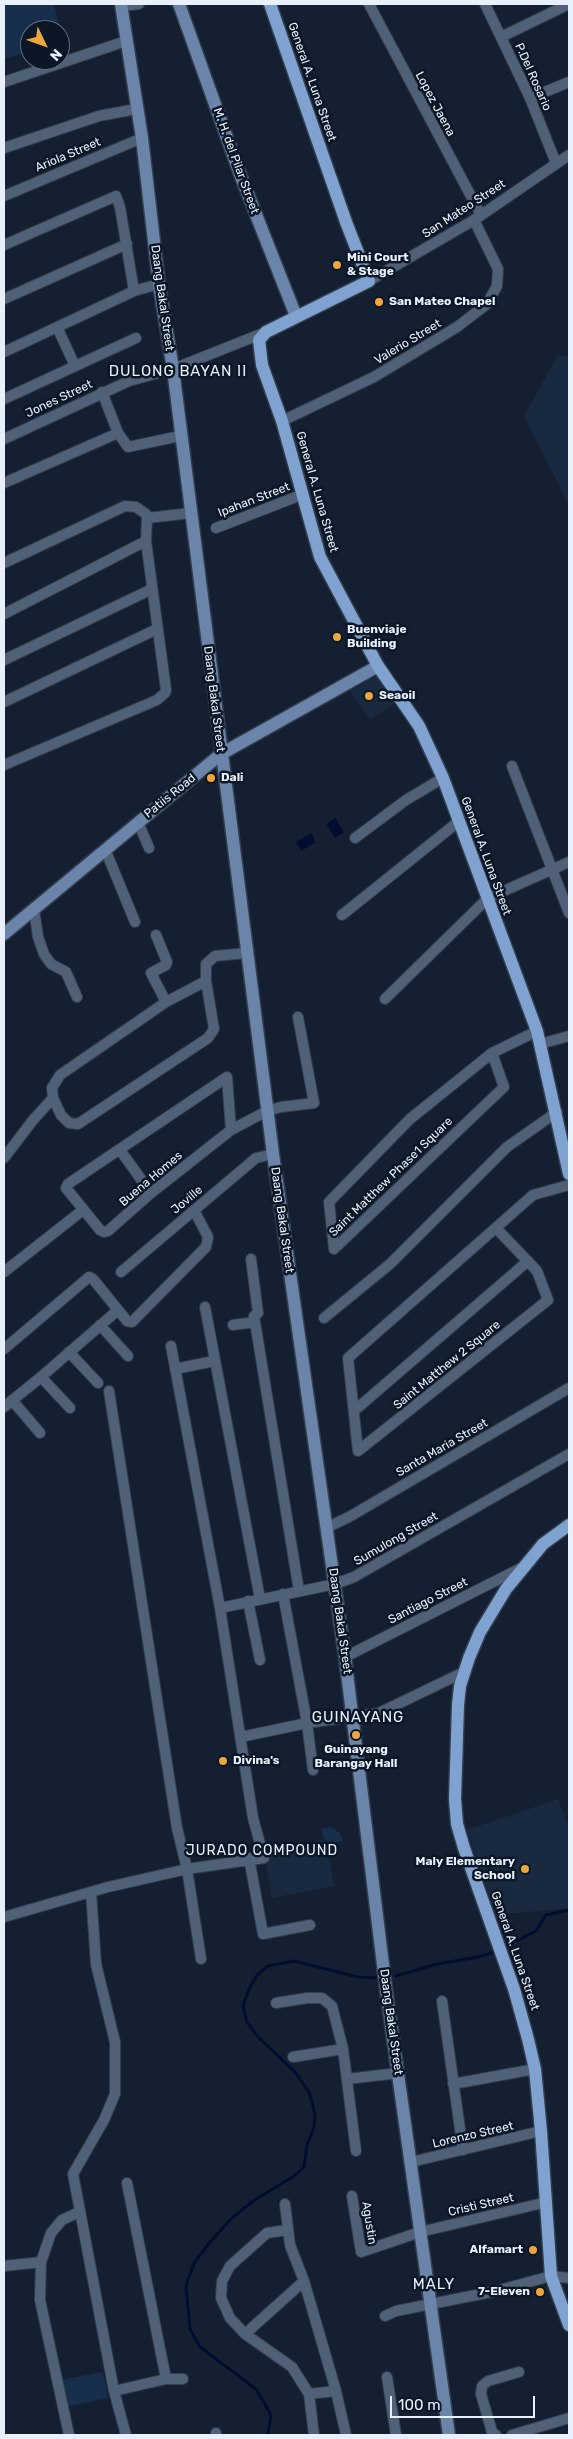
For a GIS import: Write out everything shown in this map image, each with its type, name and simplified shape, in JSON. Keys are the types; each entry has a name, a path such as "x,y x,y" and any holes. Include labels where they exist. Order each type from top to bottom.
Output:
{"main road":[{"name":"General A. Luna Street","path":"270,4 343,214 369,280"},
{"path":"266,332 369,280"},
{"name":"General A. Luna Street","path":"266,332 259,340 258,351 282,421 301,495 320,557 378,666 419,726 443,778 537,1031 557,1112 569,1174"},
{"name":"General A. Luna Street","path":"569,1525 543,1544 523,1567 506,1589 484,1625 460,1686 456,1726 456,1812 464,1848 521,2009 535,2069 547,2202 551,2276 569,2325"}],"street":[{"path":"122,5 139,4"},
{"name":"M. H. del Pilar Street","path":"179,4 240,174 296,316"},
{"name":"Lopez Jaena","path":"370,4 477,217"},
{"name":"P.Del Rosario","path":"485,4 530,98 556,162"},
{"path":"501,37 569,4"},
{"name":"Daang Bakal Street","path":"122,5 136,109 142,138 159,284 173,369 267,1111 335,1584 385,1982 449,2435"},
{"path":"4,82 126,42"},
{"path":"530,98 569,82"},
{"path":"4,148 99,116 136,109"},
{"name":"Ariola Street","path":"4,196 142,138"},
{"name":"San Mateo Street","path":"369,280 477,217 569,155"},
{"path":"4,246 114,195 118,199 120,207 134,291"},
{"name":"Valerio Street","path":"282,421 374,377 457,327 487,304 497,286 498,269 477,217"},
{"path":"4,299 127,244"},
{"path":"4,352 134,291 159,284"},
{"path":"57,327 75,366"},
{"name":"Jones Street","path":"4,439 129,380 173,369 266,332"},
{"path":"4,399 136,338"},
{"path":"102,392 118,433 125,445 130,448 180,436"},
{"path":"4,483 118,433"},
{"name":"Ipahan Street","path":"216,528 301,495"},
{"path":"4,562 125,506 136,507 146,514 146,541 166,690 162,696 4,765"},
{"path":"147,518 191,512"},
{"path":"4,614 146,541"},
{"path":"4,660 152,589"},
{"path":"4,702 157,629"},
{"name":"Patiis Road","path":"4,934 221,754 378,666"},
{"path":"512,766 569,913"},
{"path":"355,838 406,800 443,778"},
{"path":"138,822 149,848"},
{"path":"342,915 458,822"},
{"path":"106,849 135,922"},
{"path":"385,999 488,898 569,862"},
{"path":"34,908 38,937 44,954 51,964 66,972 76,997"},
{"path":"156,934 167,962 166,965 151,974 166,1002"},
{"path":"206,981 166,1002 60,1075 52,1088 53,1098 61,1115 68,1122 78,1124 203,1043 214,1029 206,981 206,964 214,956 248,953"},
{"name":"Buena Homes","path":"120,1150 68,1184 66,1188 83,1210 104,1232 108,1231 151,1193 231,1130 267,1111 281,1107 314,1103 302,1047 298,1017"},
{"name":"Saint Matthew Phase1 Square","path":"492,1053 504,1088 334,1250 329,1202 410,1120 492,1053 537,1031"},
{"path":"540,1044 569,1036"},
{"path":"151,1193 120,1150 227,1077 231,1130"},
{"path":"4,1158 37,1114 53,1098"},
{"path":"324,1318 390,1264 506,1147 557,1112"},
{"name":"Joville","path":"121,1272 256,1158 273,1154"},
{"name":"Saint Matthew 2 Square","path":"496,1228 537,1271 548,1300 358,1451 348,1358 533,1195 569,1185"},
{"path":"4,1272 83,1210"},
{"path":"4,1349 89,1277 93,1279 127,1321 132,1322 204,1252 208,1237 194,1210"},
{"path":"251,1259 258,1313 254,1316 254,1322 298,1591"},
{"name":"Saint Matthew 2 Square","path":"354,1411 528,1261"},
{"path":"205,1308 260,1599"},
{"path":"40,1433 8,1404 118,1310"},
{"path":"233,1325 254,1322"},
{"path":"100,1325 128,1356"},
{"path":"4,1917 91,1892 187,1869 249,1858 264,1858 253,1818 220,1608 171,1346"},
{"path":"68,1352 98,1383"},
{"path":"175,1369 214,1362"},
{"path":"41,1377 70,1408"},
{"name":"Santa Maria Street","path":"326,1528 349,1517 569,1388"},
{"path":"109,1392 177,1828 187,1869 201,1959"},
{"name":"Sumulong Street","path":"220,1608 335,1584 354,1577 569,1454"},
{"name":"Santiago Street","path":"345,1657 523,1567"},
{"path":"284,1594 307,1723 313,1770"},
{"path":"248,1602 260,1660"},
{"path":"241,1737 307,1723 379,1713 464,1672"},
{"path":"249,1858 263,1934 310,1925"},
{"path":"91,1892 96,1964 115,2042 115,2094 104,2120 73,2174 114,2392 126,2435"},
{"path":"276,2003 307,1998 322,1998 332,2006 343,2049 356,2150"},
{"path":"442,2001 463,2150"},
{"path":"293,2057 343,2049"},
{"path":"453,2084 535,2069"},
{"path":"347,2079 398,2072"},
{"name":"Lorenzo Street","path":"411,2162 541,2131"},
{"path":"126,2183 166,2379"},
{"name":"Agustin","path":"352,2196 361,2252 420,2232"},
{"name":"Cristi Street","path":"420,2232 547,2202"},
{"path":"285,2204 290,2245 304,2281 336,2391 346,2435"},
{"path":"69,2435 40,2300 41,2262 52,2233 62,2220 79,2212"},
{"path":"287,2230 267,2233 230,2266 222,2281 221,2298 230,2318 245,2334 292,2367 309,2394 314,2435"},
{"path":"4,2266 41,2262"},
{"path":"385,2316 396,2311 496,2291 551,2276 569,2278"},
{"path":"245,2334 304,2281"},
{"path":"496,2435 492,2432 481,2394 482,2386 488,2381 519,2372"},
{"path":"387,2377 396,2435"},
{"path":"114,2392 166,2379 183,2379"},
{"path":"309,2394 336,2391"},
{"path":"512,2435 569,2418"}],"shaded area":[{"path":"4,4 54,4 58,20 20,20 20,54 4,59"},
{"path":"558,355 569,357 569,505 524,416"},
{"path":"380,675 396,702 370,720 350,691"},
{"path":"335,818 344,832 335,838 326,824"},
{"path":"311,833 316,842 301,851 296,842"},
{"name":"Maly Elementary School","path":"558,1799 569,1827 569,1908 496,1915 467,1830"},
{"path":"330,1827 340,1833 343,1841 329,1843 324,1838 321,1829"},
{"path":"326,1839 334,1886 272,1898 264,1851"},
{"path":"103,2372 108,2398 66,2407 60,2380"}],"waterway":[{"path":"503,1948 536,1931 546,1915 569,1910"},
{"path":"396,1976 437,1964 478,1957 497,1951"},
{"path":"268,2435 271,2415 256,2389 200,2347 190,2329 186,2286 194,2263 233,2217 253,2201 294,2176 304,2167 307,2145 314,2127 315,2114 309,2092 295,2072 257,2036 247,2022 243,2006 248,1991 257,1975 268,1966 294,1961 358,1977 381,1978"}],"place":[{"name":"Mini Court & Stage","path":"337,265"},
{"name":"San Mateo Chapel","path":"379,302"},
{"name":"Buenviaje Building","path":"337,637"},
{"name":"Seaoil","path":"369,696"},
{"name":"Dali","path":"211,778"},
{"name":"Guinayang Barangay Hall","path":"356,1735"},
{"name":"Divina's","path":"223,1761"},
{"name":"Maly Elementary School","path":"525,1869"},
{"name":"Alfamart","path":"533,2250"},
{"name":"7-Eleven","path":"540,2292"}],"district":[{"name":"DULONG BAYAN II","path":"178,372"},
{"name":"GUINAYANG","path":"358,1718"},
{"name":"JURADO COMPOUND","path":"262,1851"},
{"name":"MALY","path":"434,2285"}]}
